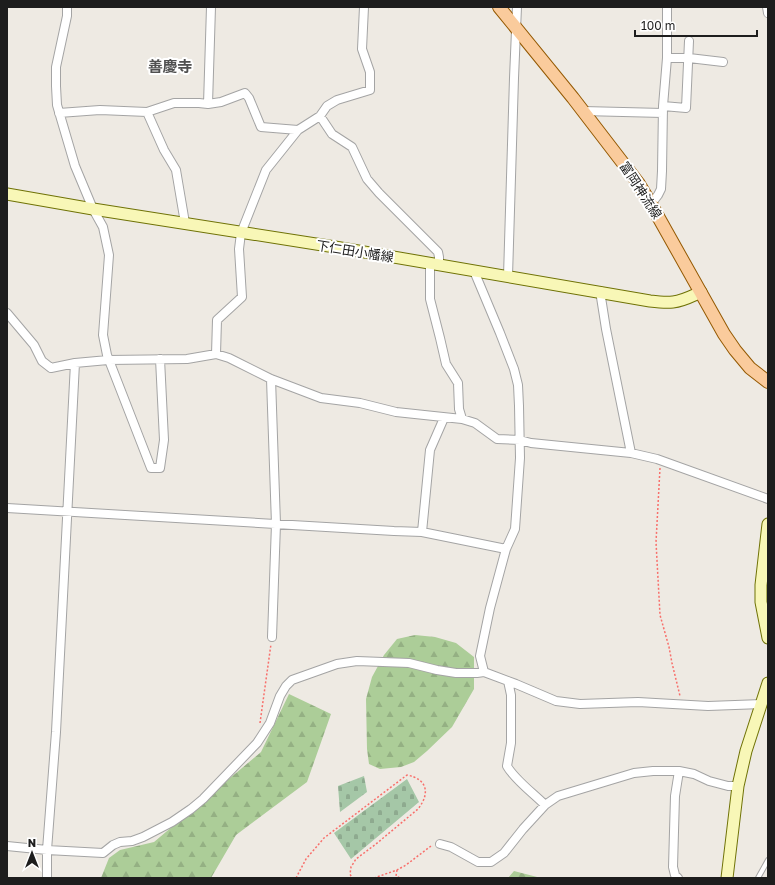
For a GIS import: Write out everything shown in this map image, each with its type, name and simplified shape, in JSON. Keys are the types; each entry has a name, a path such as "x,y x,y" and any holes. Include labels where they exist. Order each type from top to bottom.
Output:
{"main road":[{"name":"富岡神流線","path":"499,7 583,111 639,184 724,334 750,368 768,382"},
{"name":"下仁田小幡線","path":"7,194 335,247 666,303 681,301 701,292"},
{"path":"768,524 761,585 761,602 768,638"},
{"path":"727,878 738,786 746,751 768,683"}],"street":[{"path":"67,7 67,16 56,67 57,105 76,166 93,209 103,228 108,255 103,335 108,360 151,468 160,468 164,440 160,359"},
{"path":"208,104 211,7"},
{"path":"216,354 217,320 242,297 239,249 241,233 266,170 298,130 320,116 327,106 337,100 370,90 370,72 362,49 364,7"},
{"path":"508,276 513,86 517,7"},
{"path":"651,204 661,190 663,110 668,58 667,7"},
{"path":"767,7 768,13"},
{"path":"583,111 663,110 686,108 689,41"},
{"path":"668,58 689,58 722,62"},
{"path":"59,113 100,110 147,112 174,103 208,104 221,102 245,93 249,98 261,127 298,130"},
{"path":"147,112 164,150 176,170 185,223"},
{"path":"320,116 332,134 352,147 367,179 371,184 438,252 439,257 434,264 430,298 446,364 458,383 459,409 462,419"},
{"path":"474,271 514,369 518,385 520,406 520,458 515,529 506,549 490,608 480,656 484,672"},
{"path":"600,291 606,329 631,453"},
{"path":"7,312 34,346 42,361 51,368 75,363 108,360 187,359 216,354 229,358 270,379 321,398 360,403 396,412 462,419 475,424 497,439 520,440 531,443 631,453 660,460 768,499"},
{"path":"47,878 47,850 56,732 75,363"},
{"path":"270,379 276,524 272,637"},
{"path":"422,532 430,450 444,418"},
{"path":"7,508 422,532 506,549"},
{"path":"7,846 103,853 113,845 143,837 172,822 203,799 257,743 270,723 280,696 292,680 337,664 357,661 409,663 456,673 484,672 556,701 580,704 638,702 708,706 762,704"},
{"path":"508,681 511,695 511,743 506,766 510,772 544,805"},
{"path":"440,844 451,847 478,862 491,862 504,853 544,805 558,796 634,773 653,770 679,771 694,774 709,781 728,786 738,786"},
{"path":"678,878 673,867 675,796 679,771"}],"lane":[{"path":"758,878 768,860"}],"path":[{"path":"660,460 656,542 660,616 669,647 681,704"},
{"path":"261,735 259,726 272,637"},
{"path":"296,878 306,860 324,838 407,775 414,776 419,779 424,783 425,789 425,796 422,804 418,809 356,859 351,867 350,874 352,878"},
{"path":"374,878 397,870 431,846 440,844"},
{"path":"397,870 396,876 400,878"}],"green space":[{"path":"415,635 435,637 456,643 474,657 474,689 452,727 427,751 414,762 401,767 380,769 369,764 367,749 366,699 372,677 384,655 397,639"},
{"path":"289,694 331,714 307,782 236,835 211,878 101,878 109,858 120,850 154,842 261,752"},
{"path":"364,776 367,792 340,812 338,786"},
{"path":"407,779 419,802 351,859 334,833"},
{"path":"514,871 541,878 508,878"}],"district":[{"name":"善慶寺","path":"170,66"}]}
